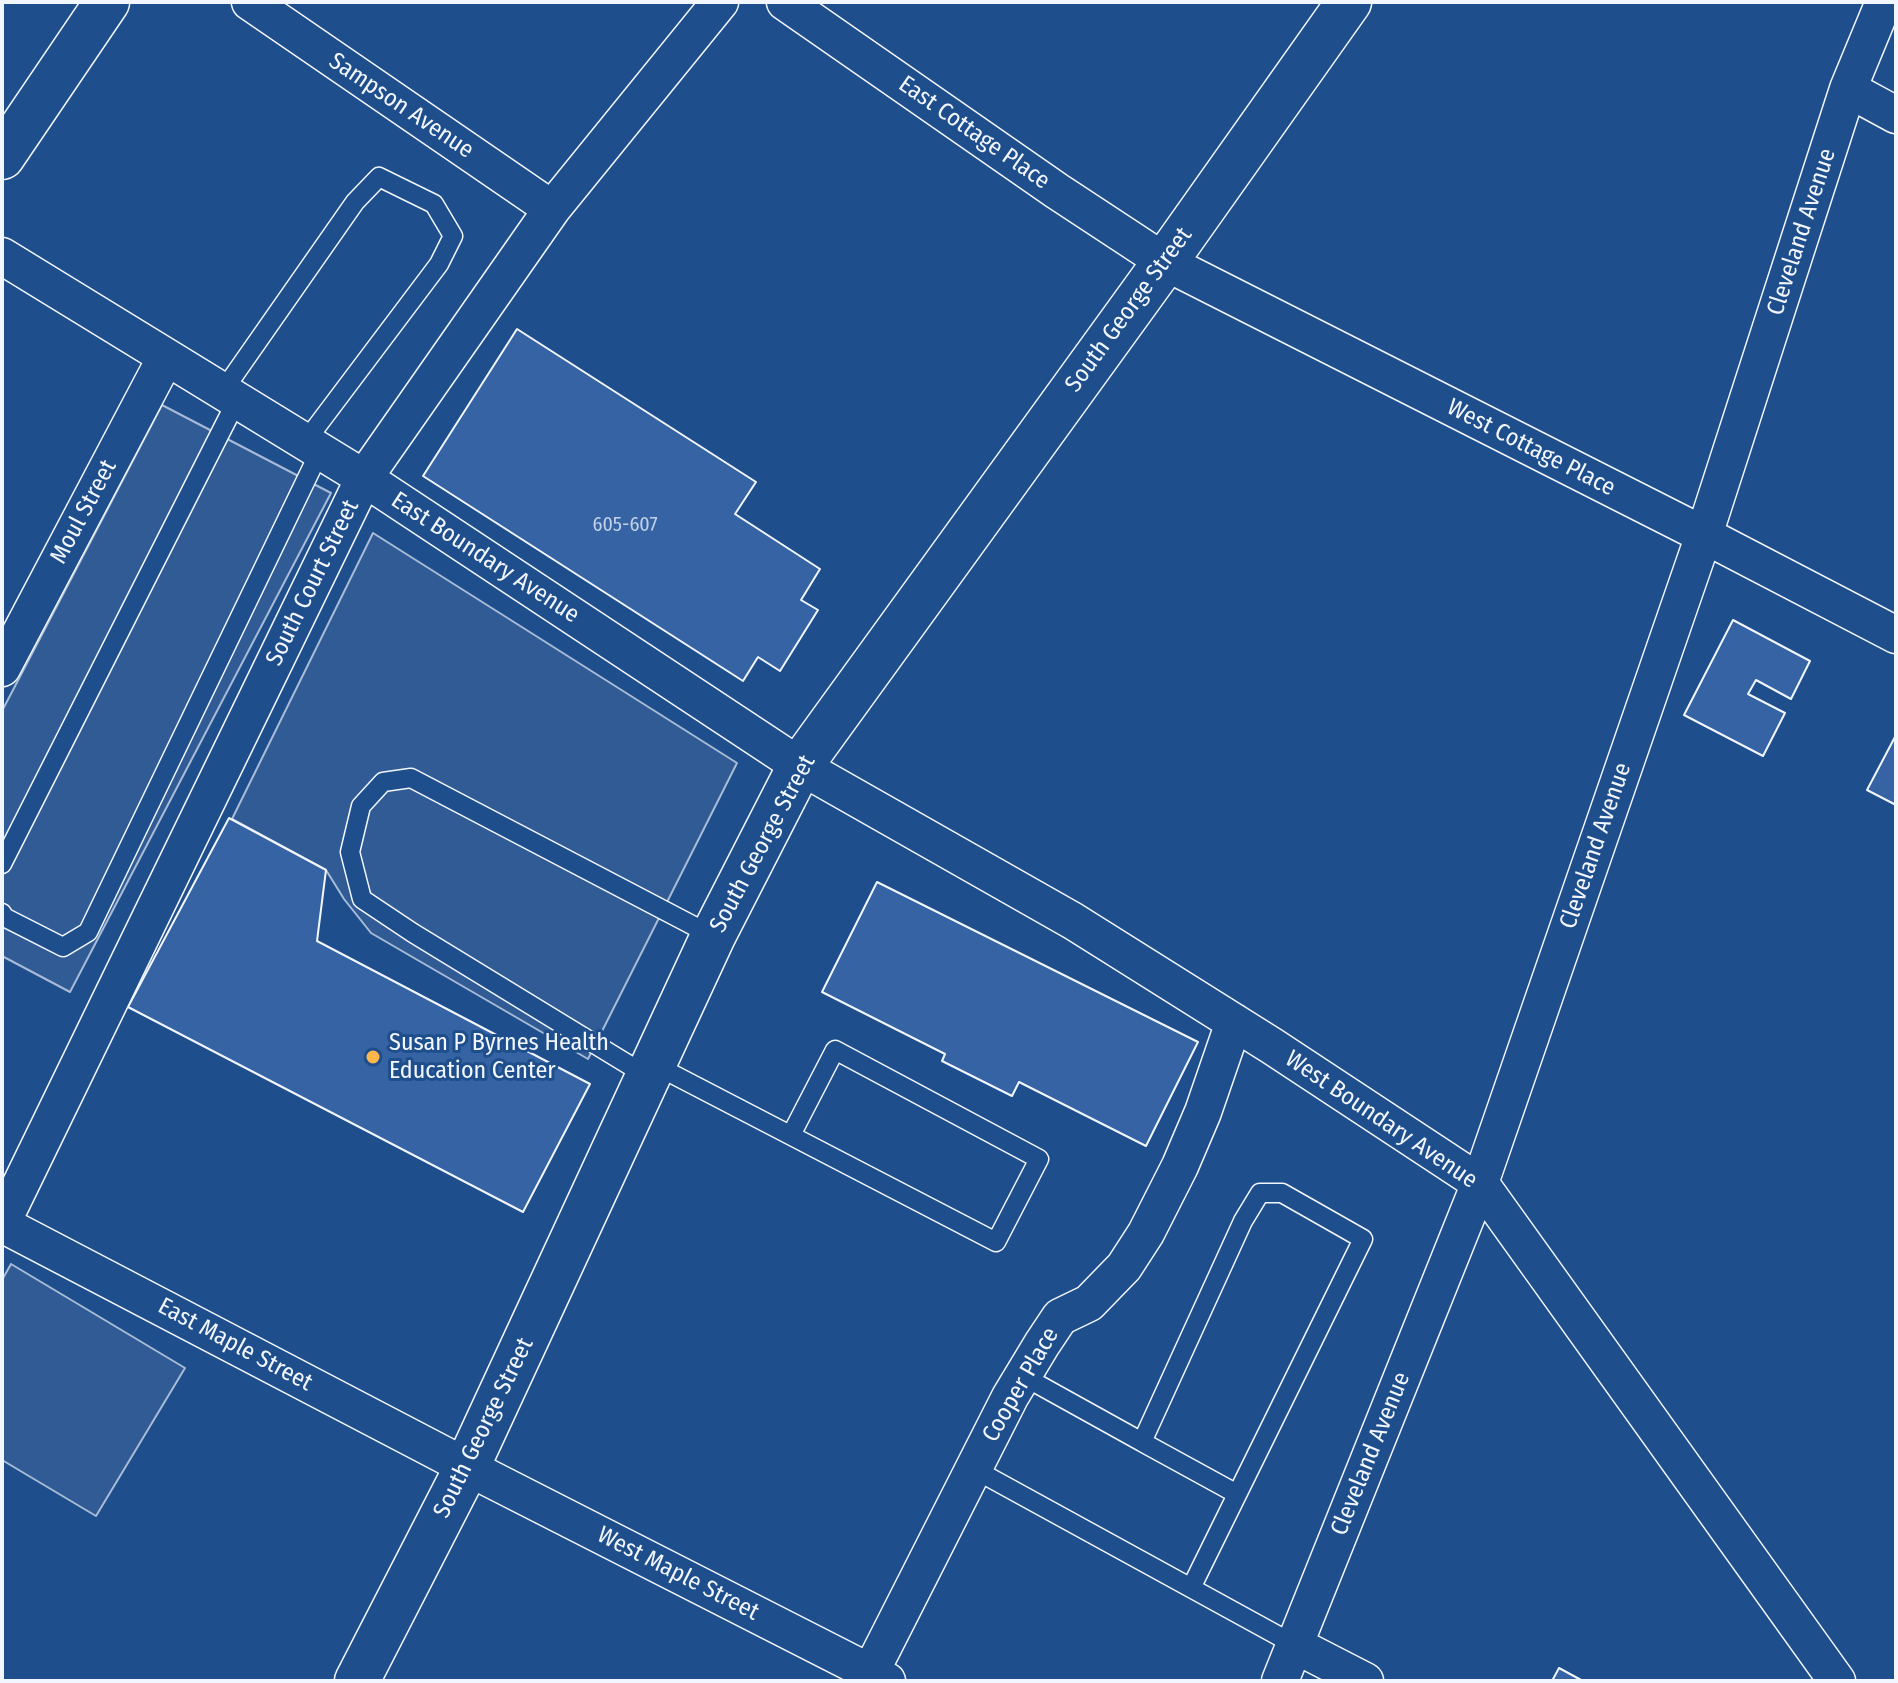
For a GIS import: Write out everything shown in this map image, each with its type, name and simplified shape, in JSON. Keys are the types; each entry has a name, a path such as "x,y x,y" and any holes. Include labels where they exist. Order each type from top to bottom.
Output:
{"main road":[{"path":"2,157 107,2"},
{"name":"South George Street","path":"357,1681 467,1467 713,936 800,766 1349,2"}],"street":[{"name":"Sampson Avenue","path":"250,2 552,209"},
{"name":"South Court Street","path":"2,1223 364,478 552,209 720,2"},
{"name":"East Cottage Place","path":"785,2 1165,262"},
{"name":"Cleveland Avenue","path":"1280,1681 1480,1183 1704,535 1848,89 1884,2"},
{"path":"1848,89 1896,115"},
{"name":"East Boundary Avenue","path":"2,256 364,478 800,766"},
{"name":"West Cottage Place","path":"1165,262 1896,635"},
{"name":"Moul Street","path":"2,668 166,357"},
{"name":"West Boundary Avenue","path":"800,766 1073,921 1480,1183 1837,1681"},
{"name":"Cooper Place","path":"874,1678 1010,1397 1060,1317 1089,1303 1124,1267 1146,1233 1203,1112 1234,1022"},
{"name":"East Maple Street","path":"2,1223 467,1467"},
{"name":"West Maple Street","path":"467,1467 874,1678"},
{"path":"1295,1645 1365,1681"}],"lane":[{"path":"2,864 230,396 355,202 379,177 434,204 453,236 439,264 313,446 88,932 63,947 4,917 2,913"},
{"path":"713,936 411,778 383,782 361,806 350,852 362,899 413,933 652,1071 791,1135 996,1242 1039,1159 835,1050 791,1135"},
{"path":"1142,1442 1243,1221 1260,1193 1282,1193 1363,1239 1191,1588"},
{"path":"1023,1376 1237,1494"},
{"path":"974,1469 1295,1645"}],"shaded area":[{"path":"162,405 331,493 70,992 2,956 2,711"},
{"path":"373,533 737,763 588,1059 371,933 326,870 232,819"},
{"path":"11,1264 185,1368 96,1516 2,1460 2,1280"}],"building":[{"path":"517,329 756,482 735,514 820,569 801,600 818,610 780,671 758,657 743,681 423,476"},
{"path":"1733,620 1810,661 1791,699 1756,680 1748,694 1785,713 1763,756 1684,715"},
{"path":"1896,735 1896,805 1867,790"},
{"path":"229,818 326,870 317,941 590,1084 523,1212 128,1007"},
{"path":"877,882 1198,1042 1146,1146 1019,1082 1012,1096 942,1061 945,1054 822,992"},
{"path":"1559,1668 1583,1681 1552,1681"}],"place":[{"name":"Susan P Byrnes Health Education Center","path":"373,1057"}]}
